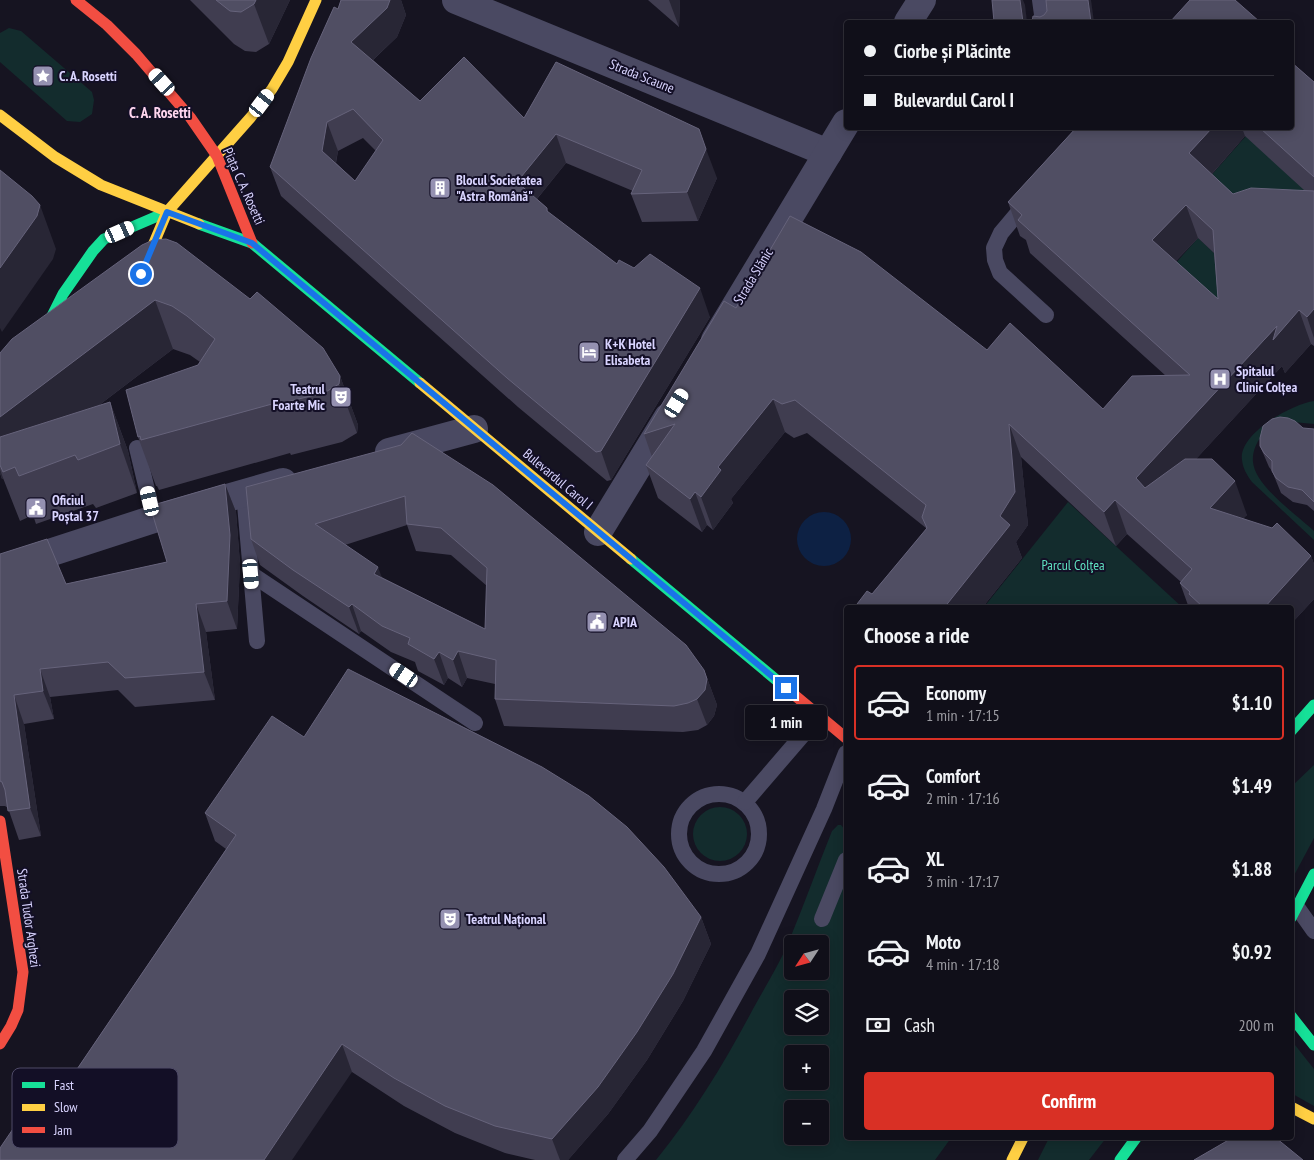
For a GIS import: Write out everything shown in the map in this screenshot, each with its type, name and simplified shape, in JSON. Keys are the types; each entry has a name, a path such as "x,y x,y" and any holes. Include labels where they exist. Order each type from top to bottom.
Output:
{"main road":[{"name":"Piața C. A. Rosetti","path":"76,0 107,25 136,54 190,117 216,156 252,243"},
{"path":"134,280 141,274 167,212 251,117 272,89 288,62 316,0"},
{"name":"Piața C. A. Rosetti","path":"0,115 55,157 101,185 167,212 252,243"},
{"path":"52,341 37,349 63,294 104,239 167,212"},
{"name":"Bulevardul Carol I","path":"252,243 844,736"},
{"path":"1294,728 1314,705"},
{"name":"Strada Tudor Arghezi","path":"0,821 23,972 22,994 18,1012 0,1044"},
{"path":"1294,912 1314,874"},
{"path":"1294,1020 1314,1046"},
{"path":"1294,1108 1314,1119"},
{"path":"1012,1160 1021,1140"},
{"path":"1120,1160 1135,1140"}],"street":[{"name":"Strada Scaune","path":"456,0 828,153"},
{"path":"909,20 922,0"},
{"name":"Strada Slănic","path":"704,358 844,126"},
{"path":"598,532 683,392"},
{"path":"366,459 474,429"},
{"path":"0,569 154,519 310,475"}],"lane":[{"path":"1040,0 1043,20"},
{"path":"1037,190 1001,233 994,248 995,260 1000,273 1046,315"},
{"path":"137,448 154,519"},
{"path":"244,493 257,641"},
{"path":"251,574 475,723"},
{"path":"744,802 819,716"},
{"path":"626,1160 650,1130 704,1051 749,971 824,809 844,758"},
{"path":"720,793 733,796 744,802 753,812 759,825 760,838 756,852 748,862 737,870 724,874 710,873 697,867 687,858 681,847 679,834 681,821 687,810 696,801 708,795 720,793"},
{"path":"822,919 844,865"},
{"path":"1294,912 1314,931"}],"green space":[{"path":"9,28 21,31 92,92 94,100 92,114 80,122 67,121 0,62 0,33"},
{"path":"1251,130 1255,130 1314,199 1193,196"},
{"path":"1198,238 1225,263 1240,341 1166,274"},
{"path":"1314,401 1314,424 1283,421 1277,424 1259,439 1255,448 1253,462 1255,471 1261,481 1278,500 1314,531 1314,540 1252,482 1243,466 1242,460 1243,450 1248,440 1257,431 1280,414 1304,403"},
{"name":"Parcul Colţea","path":"1068,502 1180,605 986,605"},
{"path":"1314,765 1314,838 1294,875 1294,784"},
{"path":"720,807 730,809 739,815 745,824 747,834 745,844 739,853 730,859 720,861 710,859 701,853 695,844 693,834 695,824 701,815 710,809"},
{"path":"838,825 841,825 844,829 844,1140 950,1140 935,1160 656,1160 708,1087 784,952 784,980 829,980 829,935 792,935 832,831"},
{"path":"1294,1044 1314,1069 1314,1106 1294,1095"},
{"path":"1048,1140 1104,1140 1089,1160 1038,1160"}],"water":[{"path":"824,512 834,514 843,520 849,529 851,539 849,549 843,558 834,564 824,566 814,564 805,558 799,549 797,539 799,529 805,520 814,514"}],"building":[{"path":"216,0 256,0 254,4 241,12 230,11"},
{"path":"341,0 390,0 387,8 351,42 420,101 464,57 524,118 556,62 699,129 706,149 687,192 631,194 642,170 556,134 517,182 547,208 547,211 617,264 619,260 634,268 650,254 700,288 601,451 596,452 507,378 270,167 311,58 334,7 338,9","holes":["353,109 383,140 355,181 322,151 327,122"]},
{"path":"992,0 1020,0 1023,20 994,20"},
{"path":"1046,0 1088,0 1091,20 1032,20 1033,16 1040,17 1047,11"},
{"path":"1190,0 1235,0 1258,20 1172,20"},
{"path":"1294,65 1314,82 1314,177 1262,130 1294,130"},
{"path":"1074,130 1210,130 1189,153 1233,194 1251,188 1314,191 1314,309 1307,317 1299,310 1273,340 1277,326 1136,478 1145,488 1185,459 1212,459 1235,481 1210,508 1272,528 1277,523 1311,556 1267,605 1201,605 1180,583 1192,569 1115,500 1104,512 1009,424 1015,492 1000,516 1010,525 946,605 856,605 867,591 872,594 927,528 922,517 926,505 795,400 782,404 773,399 718,467 721,470 701,497 695,492 690,499 646,465 675,424 644,434 724,301 736,308 790,216 861,252 987,350 1010,323 1103,409 1132,376 1190,375 1018,220 1022,215 1008,202","holes":["1186,205 1213,230 1218,299 1152,240"]},
{"path":"0,170 32,196 40,205 37,216 0,268"},
{"path":"166,239 177,243 250,299 257,292 323,348 340,376 339,384 324,393 272,404 141,440 140,436 138,437 126,390 198,365 215,339 172,306 155,300 0,417 0,353 12,339 142,245 153,240"},
{"path":"110,402 120,444 78,460 75,455 19,476 15,467 3,472 0,465 0,437"},
{"path":"1280,417 1295,421 1303,428 1314,429 1314,502 1302,490 1288,487 1276,478 1272,471 1272,461 1260,446 1263,426 1272,419"},
{"path":"412,433 493,485 686,645 704,670 707,679 705,690 697,699 674,706 495,699 496,660 458,651 453,660 439,652 434,659 408,644 410,638 382,626 352,604 349,607 293,570 251,539 246,487 401,445","holes":["405,496 407,524 441,528 487,568 485,629 374,574 378,567 315,524"]},
{"path":"225,484 230,535 227,601 196,604 204,672 125,678 108,662 40,669 43,691 14,695 30,808 8,811 5,790 0,781 0,554 47,539 66,584 167,562 150,506"},
{"name":"Teatrul Național","path":"348,669 542,767 589,796 627,827 664,867 701,917 673,974 637,1032 598,1087 552,1139 495,1126 445,1106 394,1078 342,1044 264,1160 0,1160 0,1148 12,1130 12,1148 178,1148 178,1068 78,1068 236,835 205,813 272,716 304,737"},
{"path":"1229,1140 1278,1140 1303,1160 1194,1160"}],"traffic: fast":[{"path":"40,340 63,294 93,251 104,239 167,212"},
{"path":"199,224 252,243 420,383"},
{"path":"631,559 780,683"},
{"path":"1294,728 1314,705"},
{"path":"1294,912 1314,874"},
{"path":"1294,1020 1314,1045"},
{"path":"1120,1160 1135,1140"}],"traffic: slow":[{"path":"141,274 167,212 251,117 272,89 288,62 316,0"},
{"path":"0,115 55,157 101,185 199,224"},
{"path":"420,383 631,559"},
{"path":"1294,1109 1314,1119"},
{"path":"1012,1160 1022,1140"}],"traffic: jam":[{"path":"76,0 107,25 136,54 190,117 217,156 252,243"},
{"path":"780,683 844,736"},
{"path":"0,821 23,972 18,1010 0,1044"}],"place":[{"name":"C. A. Rosetti","path":"43,76"},
{"name":"Blocul Societatea \"Astra Română\"","path":"440,188"},
{"name":"K+K Hotel Elisabeta","path":"589,352"},
{"name":"Spitalul Clinic Colțea","path":"1220,379"},
{"name":"Teatrul Foarte Mic","path":"341,397"},
{"name":"Oficiul Poștal 37","path":"36,508"},
{"name":"APIA","path":"597,622"},
{"name":"Teatrul Național","path":"450,919"}],"district":[{"name":"C. A. Rosetti","path":"160,113"}],"route":[{"path":"141,274 167,212 252,243 786,688"}]}
